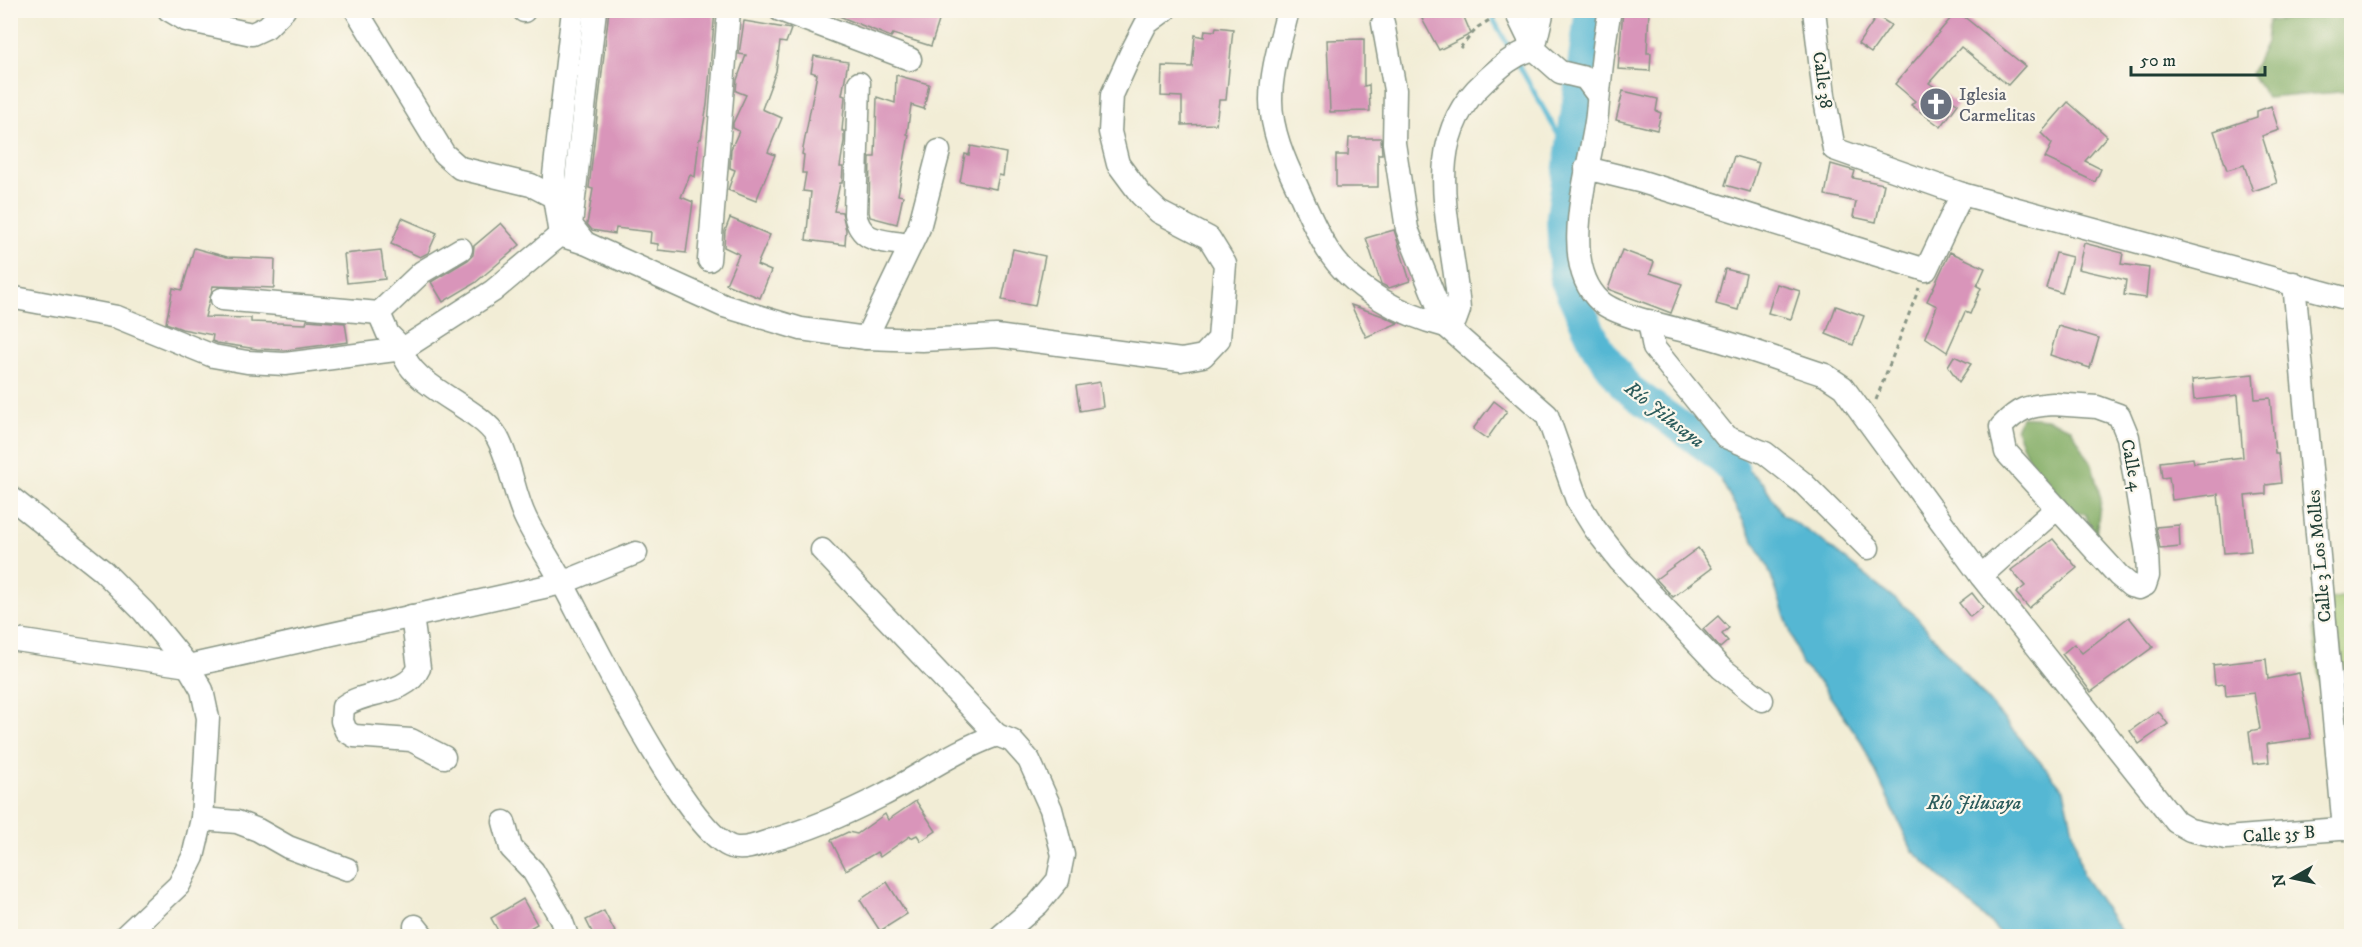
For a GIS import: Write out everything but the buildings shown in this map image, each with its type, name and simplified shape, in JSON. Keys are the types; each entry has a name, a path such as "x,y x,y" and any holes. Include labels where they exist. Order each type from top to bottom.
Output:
{"street":[{"path":"169,10 186,20 252,34 267,27 284,10"},
{"path":"356,10 444,154 460,168 531,185 554,197"},
{"path":"560,235 554,197 573,10"},
{"path":"585,243 571,225 595,10"},
{"path":"709,260 729,10"},
{"path":"780,10 910,59"},
{"path":"560,235 585,243 724,306 801,329 866,338 922,340 996,336 1181,360 1203,356 1219,339 1225,264 1209,238 1159,212 1141,195 1118,164 1110,132 1112,96 1126,64 1146,24 1166,10"},
{"path":"1288,10 1273,79 1271,100 1274,132 1314,226 1327,250 1356,282 1371,294 1410,314 1446,326 1547,415 1577,500 1595,529 1620,561 1721,668 1762,700"},
{"path":"1446,326 1455,321 1459,310 1444,170 1448,135 1461,108 1480,86 1520,55 1543,10"},
{"path":"1583,83 1610,10"},
{"name":"Calle 38","path":"1814,10 1824,95 1834,149 1962,194"},
{"path":"1506,13 1520,55 1583,83 1597,114 1578,224 1582,267 1592,292 1603,304 1649,321 1825,375 1843,387 1864,412 1981,576 2057,508"},
{"path":"1383,23 1395,90 1394,143 1407,229 1446,326"},
{"path":"859,83 855,214 857,229 868,238 909,245"},
{"path":"866,338 919,228 939,151"},
{"path":"1587,168 1639,181 1926,270 1962,194 2352,300"},
{"path":"10,297 117,317 213,356 247,362 285,364 404,349 493,291 560,235"},
{"path":"222,299 379,313 422,272 461,249"},
{"name":"Calle 3 Los Molles","path":"2294,283 2348,828"},
{"path":"379,313 388,334 404,349 404,355 424,381 482,420 497,437 525,517 645,739 699,819 717,838 732,847 750,847 802,832 880,797 967,746 997,735"},
{"path":"1649,321 1654,348 1726,437 1765,453 1803,483 1868,548"},
{"name":"Calle 4","path":"2027,406 2097,407 2119,415 2128,437 2147,553 2148,576 2145,585 2139,588 2131,586 2119,576 2057,508 2006,452 2001,427 2011,416 2027,406"},
{"path":"10,497 103,571 144,612 188,666 202,690 208,718 202,819 193,857 179,885 125,936"},
{"path":"822,550 997,735 1012,741 1029,760 1051,809 1063,855 1058,880 1038,904 1000,936"},
{"path":"10,639 188,666 562,583 636,553"},
{"name":"Calle 35 B","path":"1981,576 2176,822 2190,830 2226,838 2348,828"},
{"path":"412,616 419,669 416,676 405,686 353,699 343,707 342,721 346,731 354,736 411,740 444,757"},
{"path":"202,819 237,822 258,830 288,847 347,869"},
{"path":"504,822 511,848 533,871 560,917 567,936"}],"path":[{"path":"1460,48 1471,34 1487,21 1506,13"},
{"path":"1864,412 1926,270"}],"green space":[{"path":"2351,13 2351,91 2267,98 2251,74 2266,42 2268,21"},
{"path":"2021,417 2047,419 2071,428 2092,465 2101,500 2095,540 2085,513 2068,513 2036,478 2016,429"},
{"path":"2351,595 2351,688 2321,693 2310,603"}],"water":[{"name":"Río Jilusaya","path":"1688,419 1764,484 1782,514 1821,540 1914,614 2064,790 2083,876 2124,936 2004,936 1912,850 1861,741 1822,685 1802,665 1768,567"}],"waterway":[{"path":"1488,10 1512,53"},
{"name":"Río Jilusaya","path":"1591,10 1562,217 1565,278 1597,347 1627,388 1713,451 1733,469"},
{"path":"1517,62 1571,157"}],"place":[{"name":"Iglesia Carmelitas","path":"1936,104"}]}
